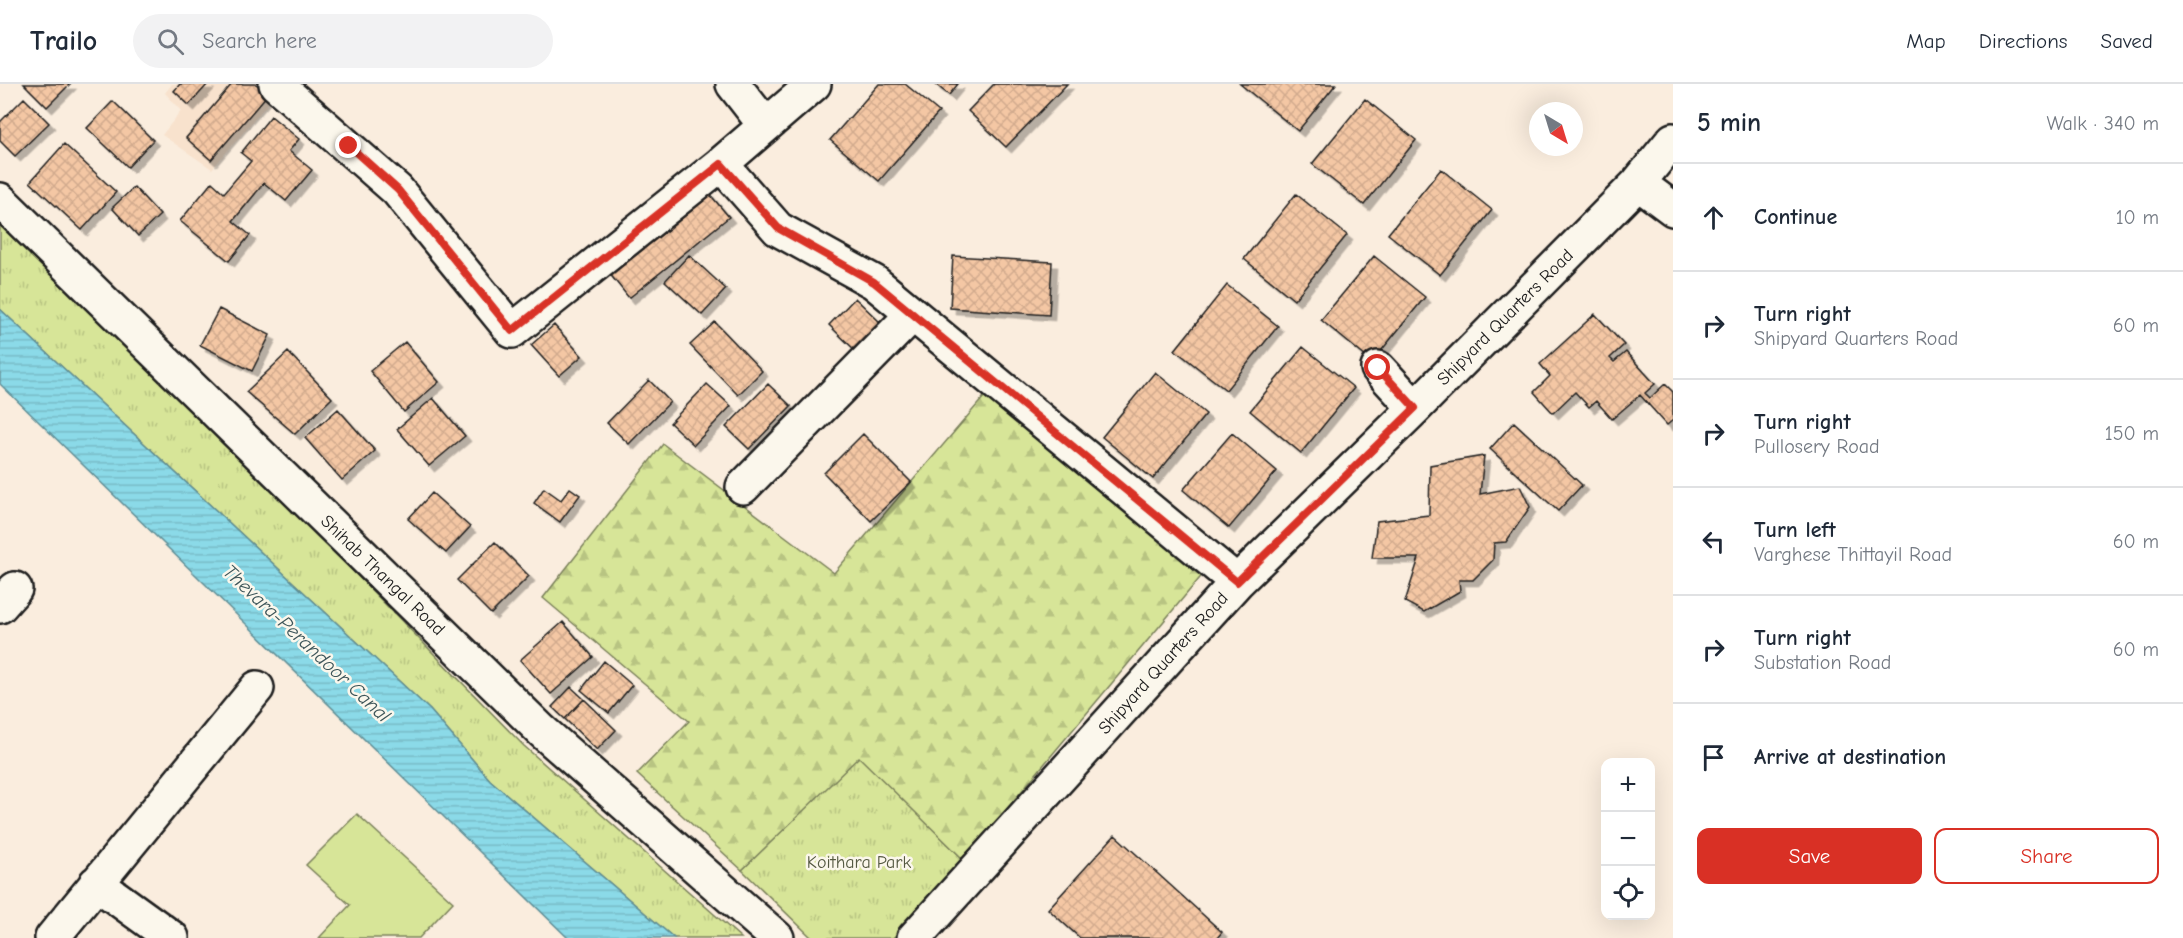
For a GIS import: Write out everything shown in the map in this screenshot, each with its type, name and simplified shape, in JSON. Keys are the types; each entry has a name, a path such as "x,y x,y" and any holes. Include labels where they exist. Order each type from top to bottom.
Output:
{"street":[{"path":"276,84 398,190 512,331 721,164 814,84"},
{"path":"733,84 765,125"},
{"name":"Shipyard Quarters Road","path":"914,938 1237,582 1415,408 1638,183 1673,140"},
{"path":"721,164 778,228 874,282 1237,582"},
{"path":"1638,183 1673,209"},
{"name":"Shihab Thangal Road","path":"0,200 542,731 777,938"},
{"path":"743,488 913,314"},
{"path":"1378,368 1415,408"},
{"path":"52,938 257,688"},
{"path":"96,883 172,938"}],"shaded area":[{"path":"172,84 263,84 276,94 212,169 162,135 181,111 165,93"}],"green space":[{"path":"0,224 301,518 524,746 741,938 674,938 490,780 430,710 0,309"},
{"path":"989,391 1204,573 964,860 859,757 742,870 637,774 689,721 543,598 663,444 834,573"},
{"name":"Koithara Park","path":"859,756 964,860 893,938 812,938 742,870"},
{"path":"357,814 453,902 419,938 319,938 350,905 306,865"}],"water":[{"name":"Thevara-Perandoor Canal","path":"0,309 430,710 490,780 674,938 568,938 0,384"}],"building":[{"path":"24,84 70,84 47,107"},
{"path":"180,84 208,84 189,105 174,91"},
{"path":"232,84 256,84 268,94 211,160 186,138"},
{"path":"879,84 905,84 939,112 879,181 830,140"},
{"path":"935,84 958,84 949,95"},
{"path":"994,84 1067,84 1006,147 968,111"},
{"path":"1240,84 1336,84 1298,131"},
{"path":"24,98 49,123 15,156 0,141 0,122"},
{"path":"1365,99 1416,140 1364,205 1312,164"},
{"path":"113,101 153,140 128,167 87,128"},
{"path":"271,116 299,139 289,151 312,170 286,201 264,183 233,221 250,235 229,261 180,221 212,182 224,193 251,161 241,153"},
{"path":"64,144 116,192 82,230 30,182"},
{"path":"1441,169 1492,210 1440,275 1388,234"},
{"path":"134,187 160,215 138,236 112,208"},
{"path":"708,192 729,217 629,298 609,273"},
{"path":"1296,194 1347,235 1294,300 1244,259"},
{"path":"689,255 726,289 702,315 665,281"},
{"path":"953,256 1052,262 1049,315 950,308"},
{"path":"1374,256 1425,297 1372,362 1321,320"},
{"path":"1227,285 1278,326 1226,390 1175,350"},
{"path":"855,298 884,326 858,353 829,325"},
{"path":"219,309 270,335 252,371 200,345"},
{"path":"1595,314 1624,345 1610,358 1614,362 1626,352 1655,384 1645,393 1650,398 1665,384 1673,392 1673,420 1667,425 1640,395 1612,419 1596,401 1589,407 1575,392 1553,413 1534,392 1550,376 1540,364"},
{"path":"715,322 762,371 738,395 690,345"},
{"path":"554,325 582,356 559,376 531,345"},
{"path":"405,342 439,382 404,412 370,371"},
{"path":"1303,347 1354,388 1301,453 1250,411"},
{"path":"288,352 332,398 295,434 246,392"},
{"path":"1155,372 1206,414 1153,479 1102,437"},
{"path":"649,380 670,402 629,444 607,423"},
{"path":"707,384 731,406 694,445 670,423"},
{"path":"768,384 791,406 749,449 726,427"},
{"path":"433,398 465,436 429,466 397,429"},
{"path":"338,409 375,451 342,480 305,438"},
{"path":"1514,422 1582,485 1558,511 1490,449"},
{"path":"1232,433 1277,471 1229,528 1183,490"},
{"path":"863,434 911,482 871,521 824,473"},
{"path":"1484,456 1480,494 1520,486 1530,507 1506,542 1494,543 1493,560 1473,580 1459,580 1460,591 1424,612 1405,602 1419,558 1372,558 1377,521 1429,515 1430,465"},
{"path":"544,488 561,500 570,488 580,495 560,522 534,503"},
{"path":"432,493 470,527 446,553 408,519"},
{"path":"495,542 529,576 491,614 457,580"},
{"path":"563,622 593,657 551,694 520,660"},
{"path":"604,661 632,685 609,713 581,690"},
{"path":"571,687 584,699 565,719 552,707"},
{"path":"584,699 616,730 597,750 565,719"},
{"path":"1115,835 1222,932 1217,938 1080,938 1048,909"}],"route":[{"path":"349,146 398,190 512,331 721,164 778,228 874,282 1051,425 1237,582 1415,408 1378,368"}]}
